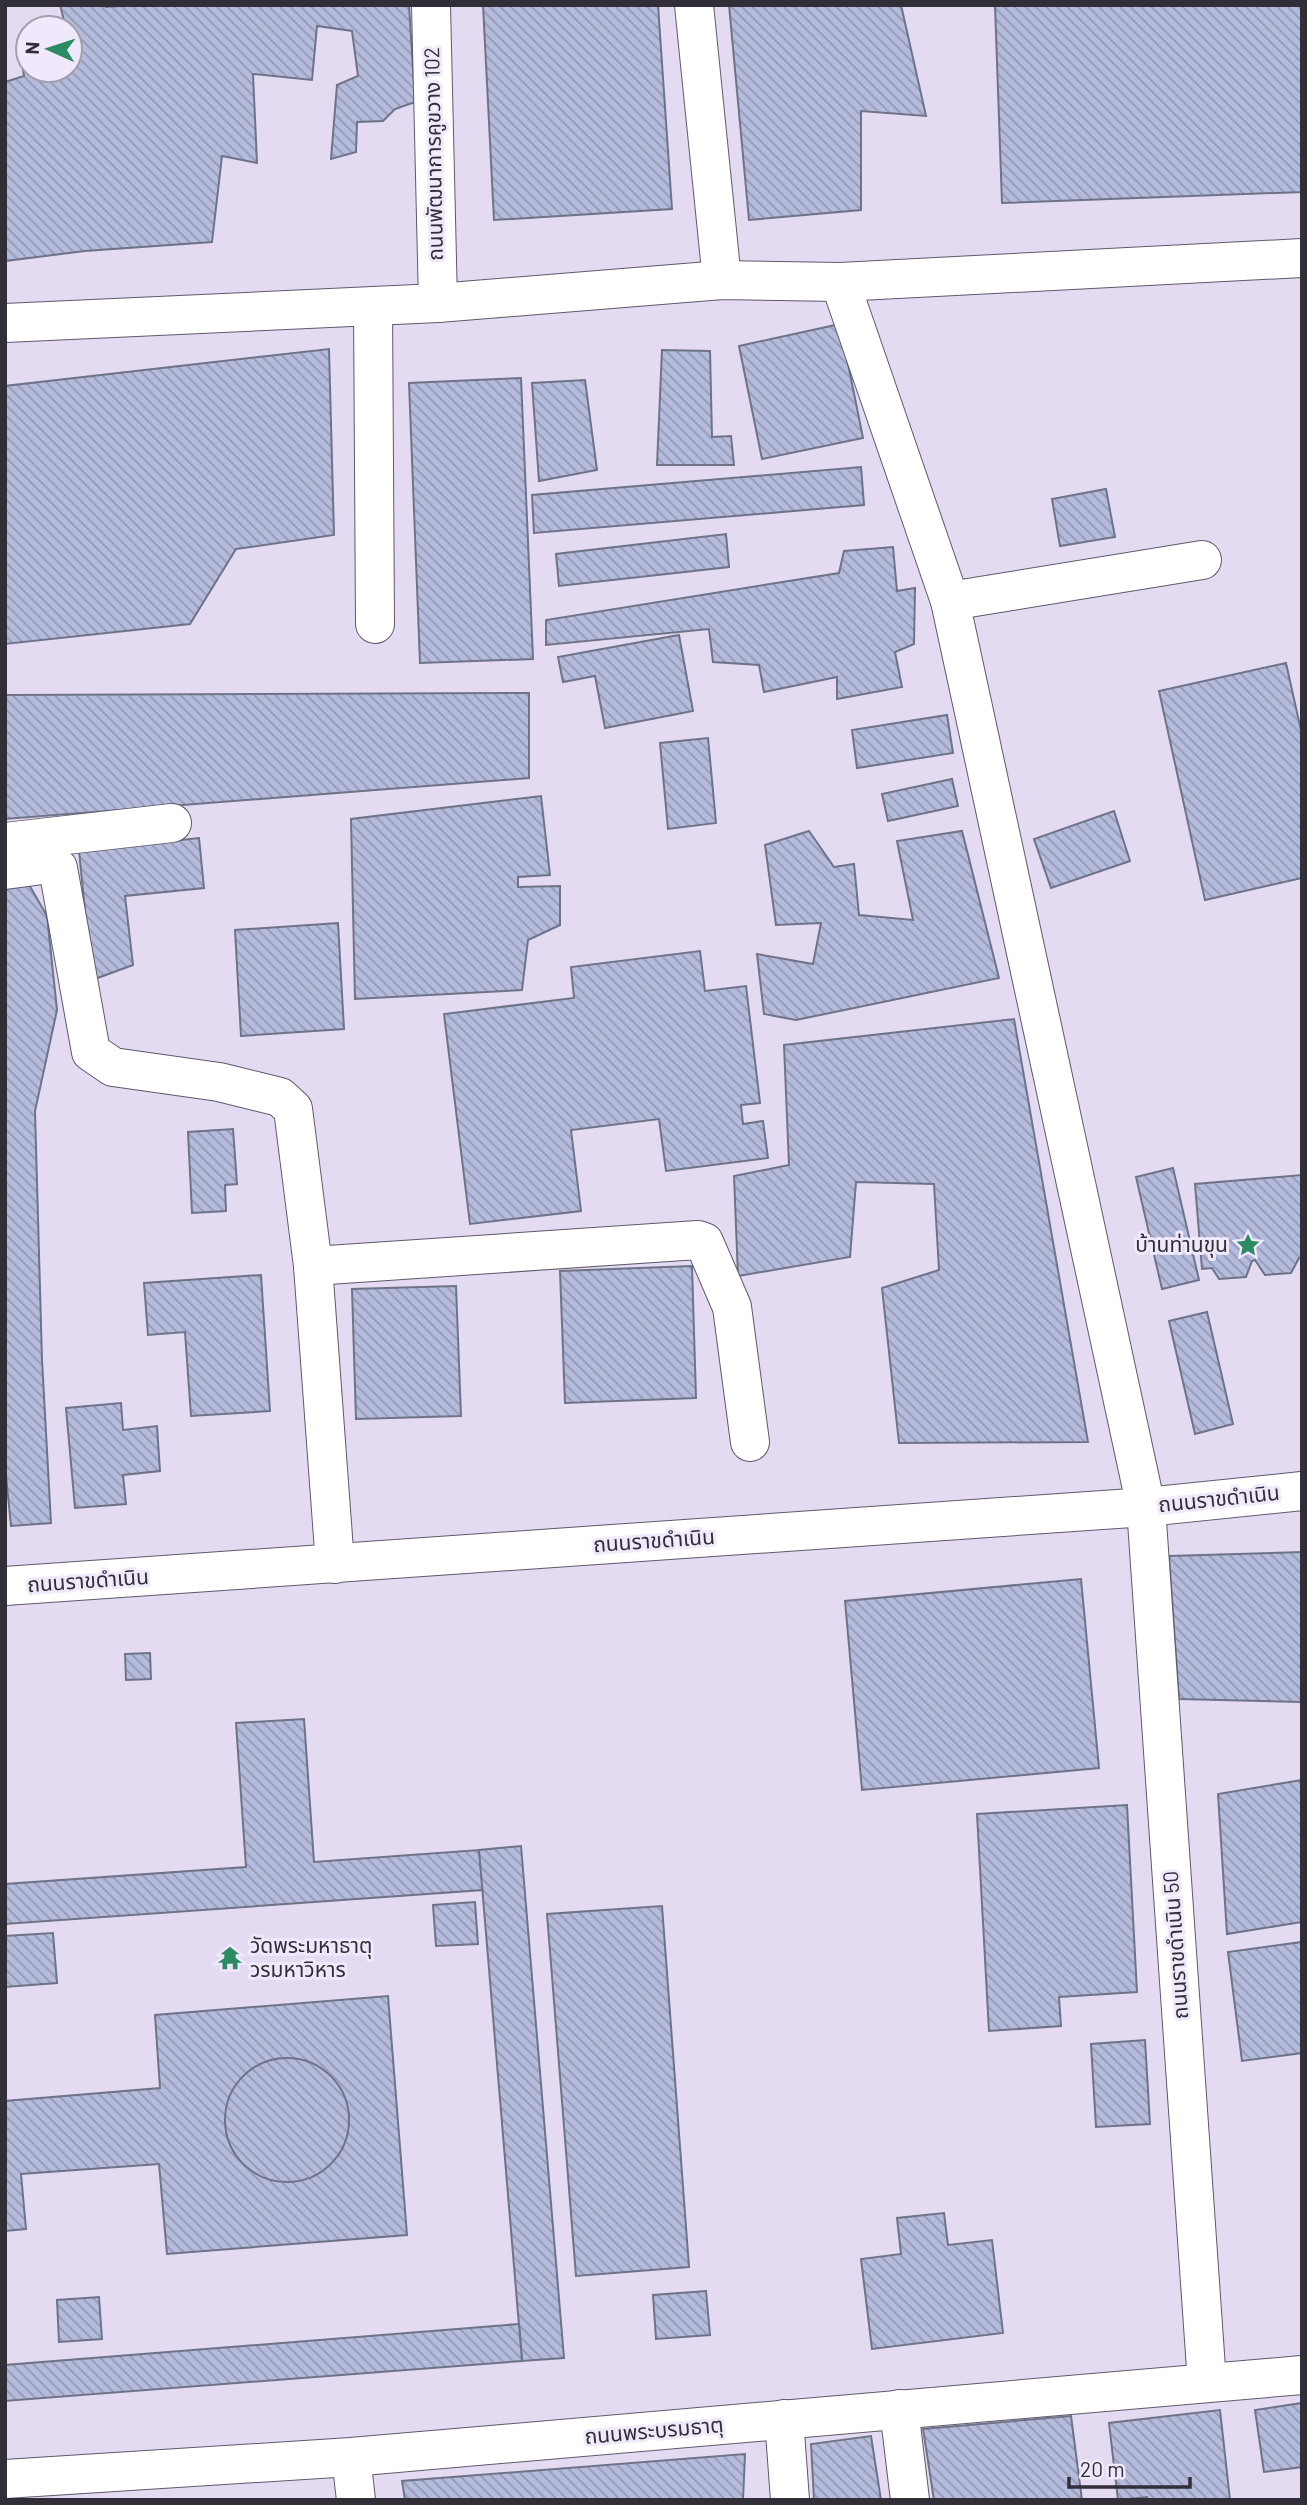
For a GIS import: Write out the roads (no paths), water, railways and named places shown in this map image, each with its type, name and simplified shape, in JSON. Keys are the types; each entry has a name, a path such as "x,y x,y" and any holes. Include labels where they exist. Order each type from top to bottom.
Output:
{"street":[{"name":"ถนนพัฒนาการคูขวาง 102","path":"431,5 438,303"},
{"path":"694,5 722,280"},
{"path":"5,323 438,303 722,280 840,282 1302,258"},
{"name":"ถนนราขดำเนิน 50","path":"840,282 950,601 1146,1507 1206,2383"},
{"path":"373,306 375,624"},
{"path":"950,601 1202,560"},
{"path":"5,842 172,823"},
{"path":"5,870 50,864 58,868 91,1052 113,1067 219,1082 280,1097 293,1108 313,1266 335,1564"},
{"path":"313,1266 698,1240 704,1242 732,1307 750,1442"},
{"name":"ถนนราขดำเนิน","path":"5,1586 1146,1507 1302,1491"},
{"name":"ถนนพระบรมธาตุ","path":"29,2485 1302,2375"},
{"path":"899,2409 910,2500"},
{"path":"784,2419 790,2500"},
{"path":"351,2457 356,2500"}],"place":[{"name":"บ้านท่านขุน","path":"1248,1245"},
{"name":"วัดพระมหาธาตุ วรมหาวิหาร","path":"230,1958"}]}
